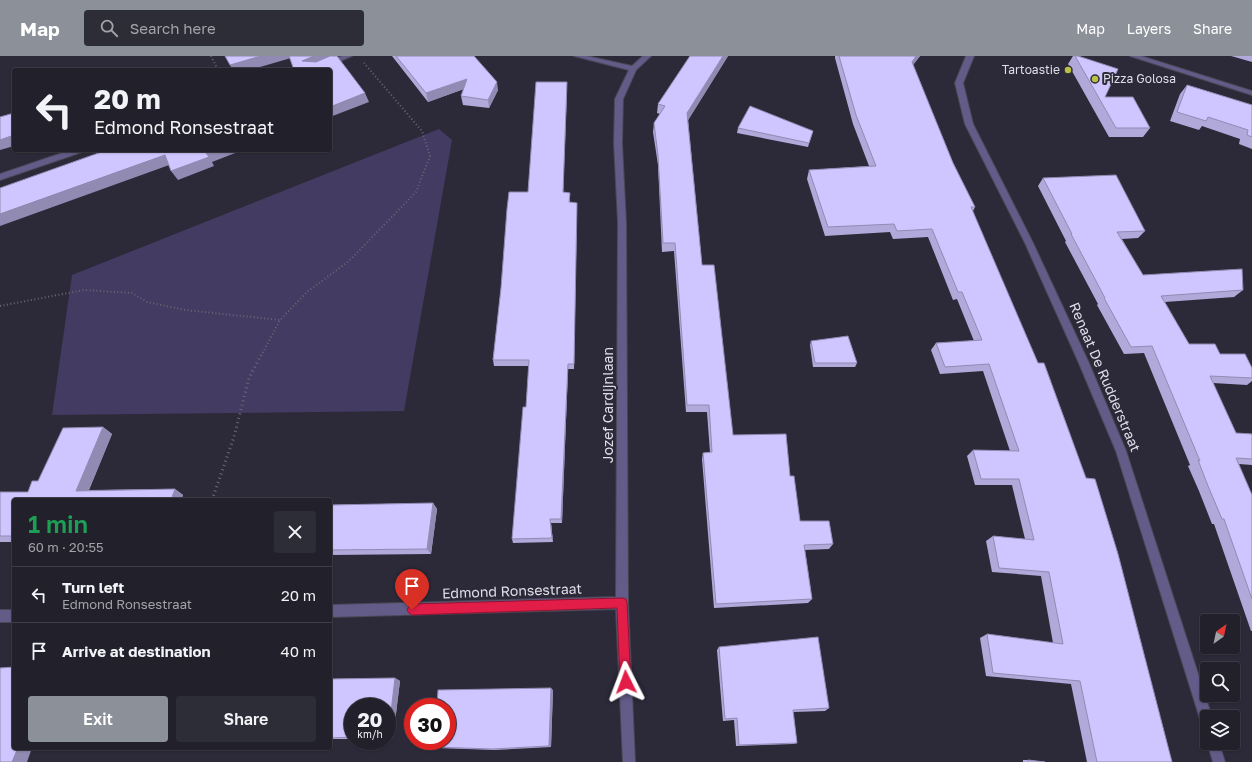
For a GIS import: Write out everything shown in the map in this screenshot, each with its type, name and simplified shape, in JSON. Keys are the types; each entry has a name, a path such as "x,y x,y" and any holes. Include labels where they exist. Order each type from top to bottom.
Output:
{"street":[{"path":"317,68 348,56"},
{"path":"578,56 633,69"},
{"name":"Jozef Cardijnlaan","path":"629,762 622,603 622,223 618,143 618,99 633,69 646,56"},
{"name":"Renaat De Rudderstraat","path":"970,56 959,83 969,124 1030,243 1083,361 1120,451 1203,710"},
{"path":"1134,56 1252,93"},
{"path":"0,177 73,152"},
{"name":"Edmond Ronsestraat","path":"332,611 622,603"},
{"path":"0,616 12,616"},
{"path":"1215,750 1219,762"}],"path":[{"path":"211,56 217,68"},
{"path":"213,498 234,437 249,378 280,320 308,292 349,261 416,192 430,156 422,131 362,60"},
{"path":"0,306 84,290 132,294 148,302 185,310 280,320"}],"shaded area":[{"path":"439,129 452,140 404,411 52,415 72,275"}],"building":[{"path":"225,56 261,56 230,65"},
{"path":"289,56 314,56 302,61 316,62 330,56 337,56 365,93 332,106 332,68 293,68"},
{"path":"396,56 474,56 497,82 488,100 461,96 467,79 426,93"},
{"path":"690,56 723,56 687,113 702,265 714,265 733,435 786,434 790,476 794,476 800,521 829,521 833,544 804,545 812,599 716,604 703,453 712,452 709,405 687,405 675,243 663,243 658,156 654,123 665,106 658,104"},
{"path":"839,56 916,56 912,62 953,163 975,207 971,207 1038,363 1044,363 1086,478 1095,479 1118,554 1172,762 1097,762 1080,681 993,673 987,634 1063,644 1049,572 999,568 993,536 1034,540 1019,479 981,479 973,450 1019,451 989,364 945,367 936,343 982,340 962,292 958,292 932,229 897,231 894,224 828,227 809,170 876,166 856,115"},
{"path":"1075,56 1118,69 1105,97 1133,97 1150,128 1116,128"},
{"path":"536,82 567,82 563,192 570,193 569,202 577,203 574,364 568,364 561,519 550,519 552,538 512,539 523,407 526,407 529,360 493,360 509,192 528,192"},
{"path":"1187,85 1252,105 1252,137 1247,135 1248,130 1208,117 1206,121 1177,112"},
{"path":"750,106 813,131 809,143 738,128"},
{"path":"12,114 12,136 0,140 0,117"},
{"path":"101,152 209,152 206,153 209,157 171,171 165,155 0,214 0,188"},
{"path":"1116,175 1145,231 1117,232 1143,275 1242,269 1243,290 1161,296 1189,344 1215,344 1220,354 1245,354 1252,368 1252,378 1210,376 1236,433 1252,434 1252,459 1236,458 1252,495 1252,599 1224,519 1222,519 1208,486 1198,460 1200,461 1152,346 1131,347 1104,298 1043,178"},
{"path":"848,336 857,363 815,363 811,341"},
{"path":"103,427 76,491 175,489 172,498 12,498 12,536 0,536 0,492 28,492 32,481 38,481 63,428"},
{"path":"433,503 427,549 332,550 332,505"},
{"path":"818,637 829,708 793,710 797,743 739,745 737,718 725,719 719,647"},
{"path":"12,667 12,750 17,750 12,762 0,762 0,668"},
{"path":"395,678 393,698 344,698 344,737 332,738 332,679"},
{"path":"551,688 549,746 492,749 456,748 456,698 438,698 438,690"},
{"path":"1028,760 1045,762 1028,762"}],"place":[{"name":"Tartoastie","path":"1068,70"},
{"name":"Pizza Golosa","path":"1095,79"}],"route":[{"path":"412,610 622,603 626,682"}]}
